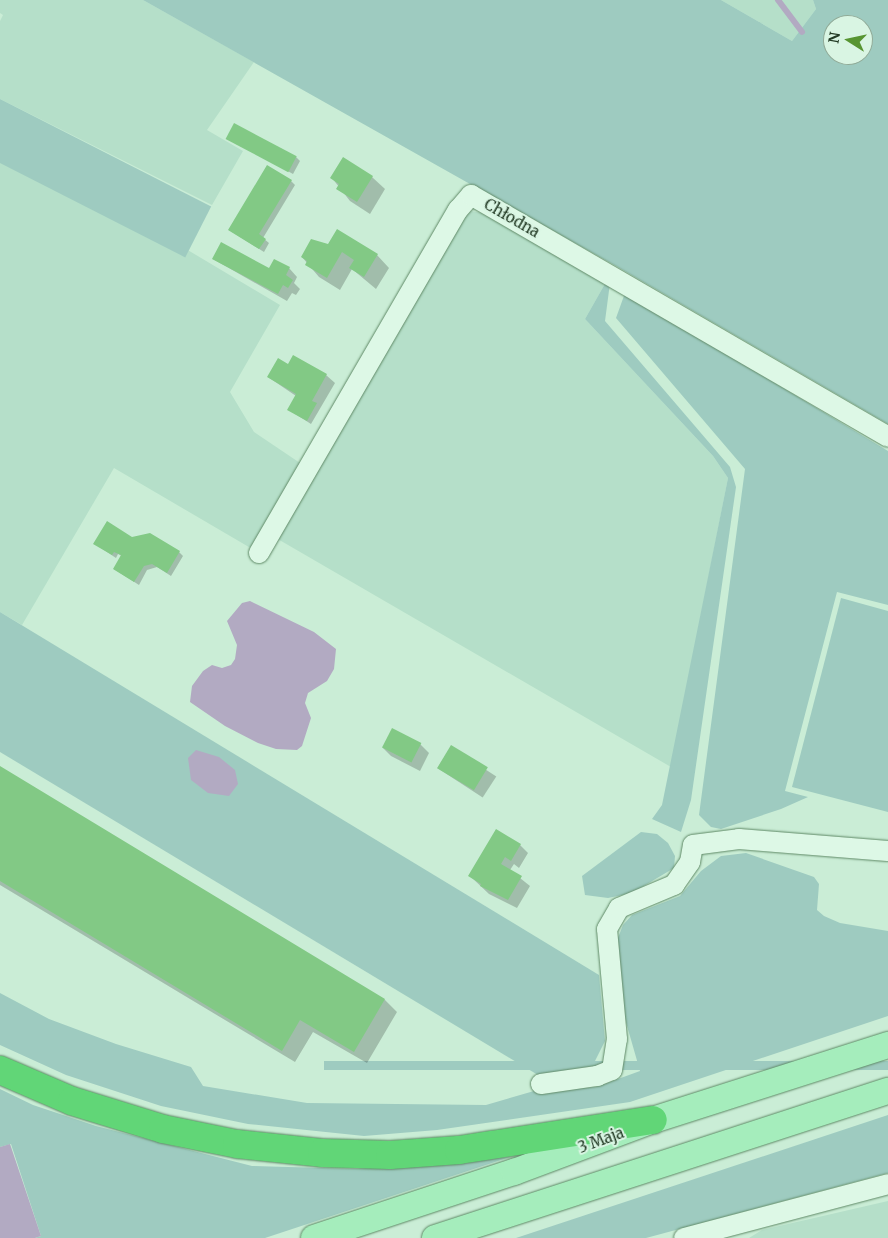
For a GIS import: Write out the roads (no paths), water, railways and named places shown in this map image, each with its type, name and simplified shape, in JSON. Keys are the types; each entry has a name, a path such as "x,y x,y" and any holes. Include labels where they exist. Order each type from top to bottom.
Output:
{"highway":[{"path":"0,1070 72,1101 163,1128 237,1144 322,1153 390,1155 451,1151 653,1120"}],"main road":[{"name":"3 Maja","path":"314,1238 514,1172 653,1120 888,1045"},
{"path":"435,1238 888,1091"}],"street":[{"name":"Chłodna","path":"259,553 458,210 471,195 888,438"},
{"path":"541,1084 597,1076 612,1070 617,1039 608,929 619,908 674,885 690,862 693,845 739,838 888,851"},
{"path":"684,1238 710,1235 888,1184"}],"waterway":[{"path":"778,0 802,32"}]}
